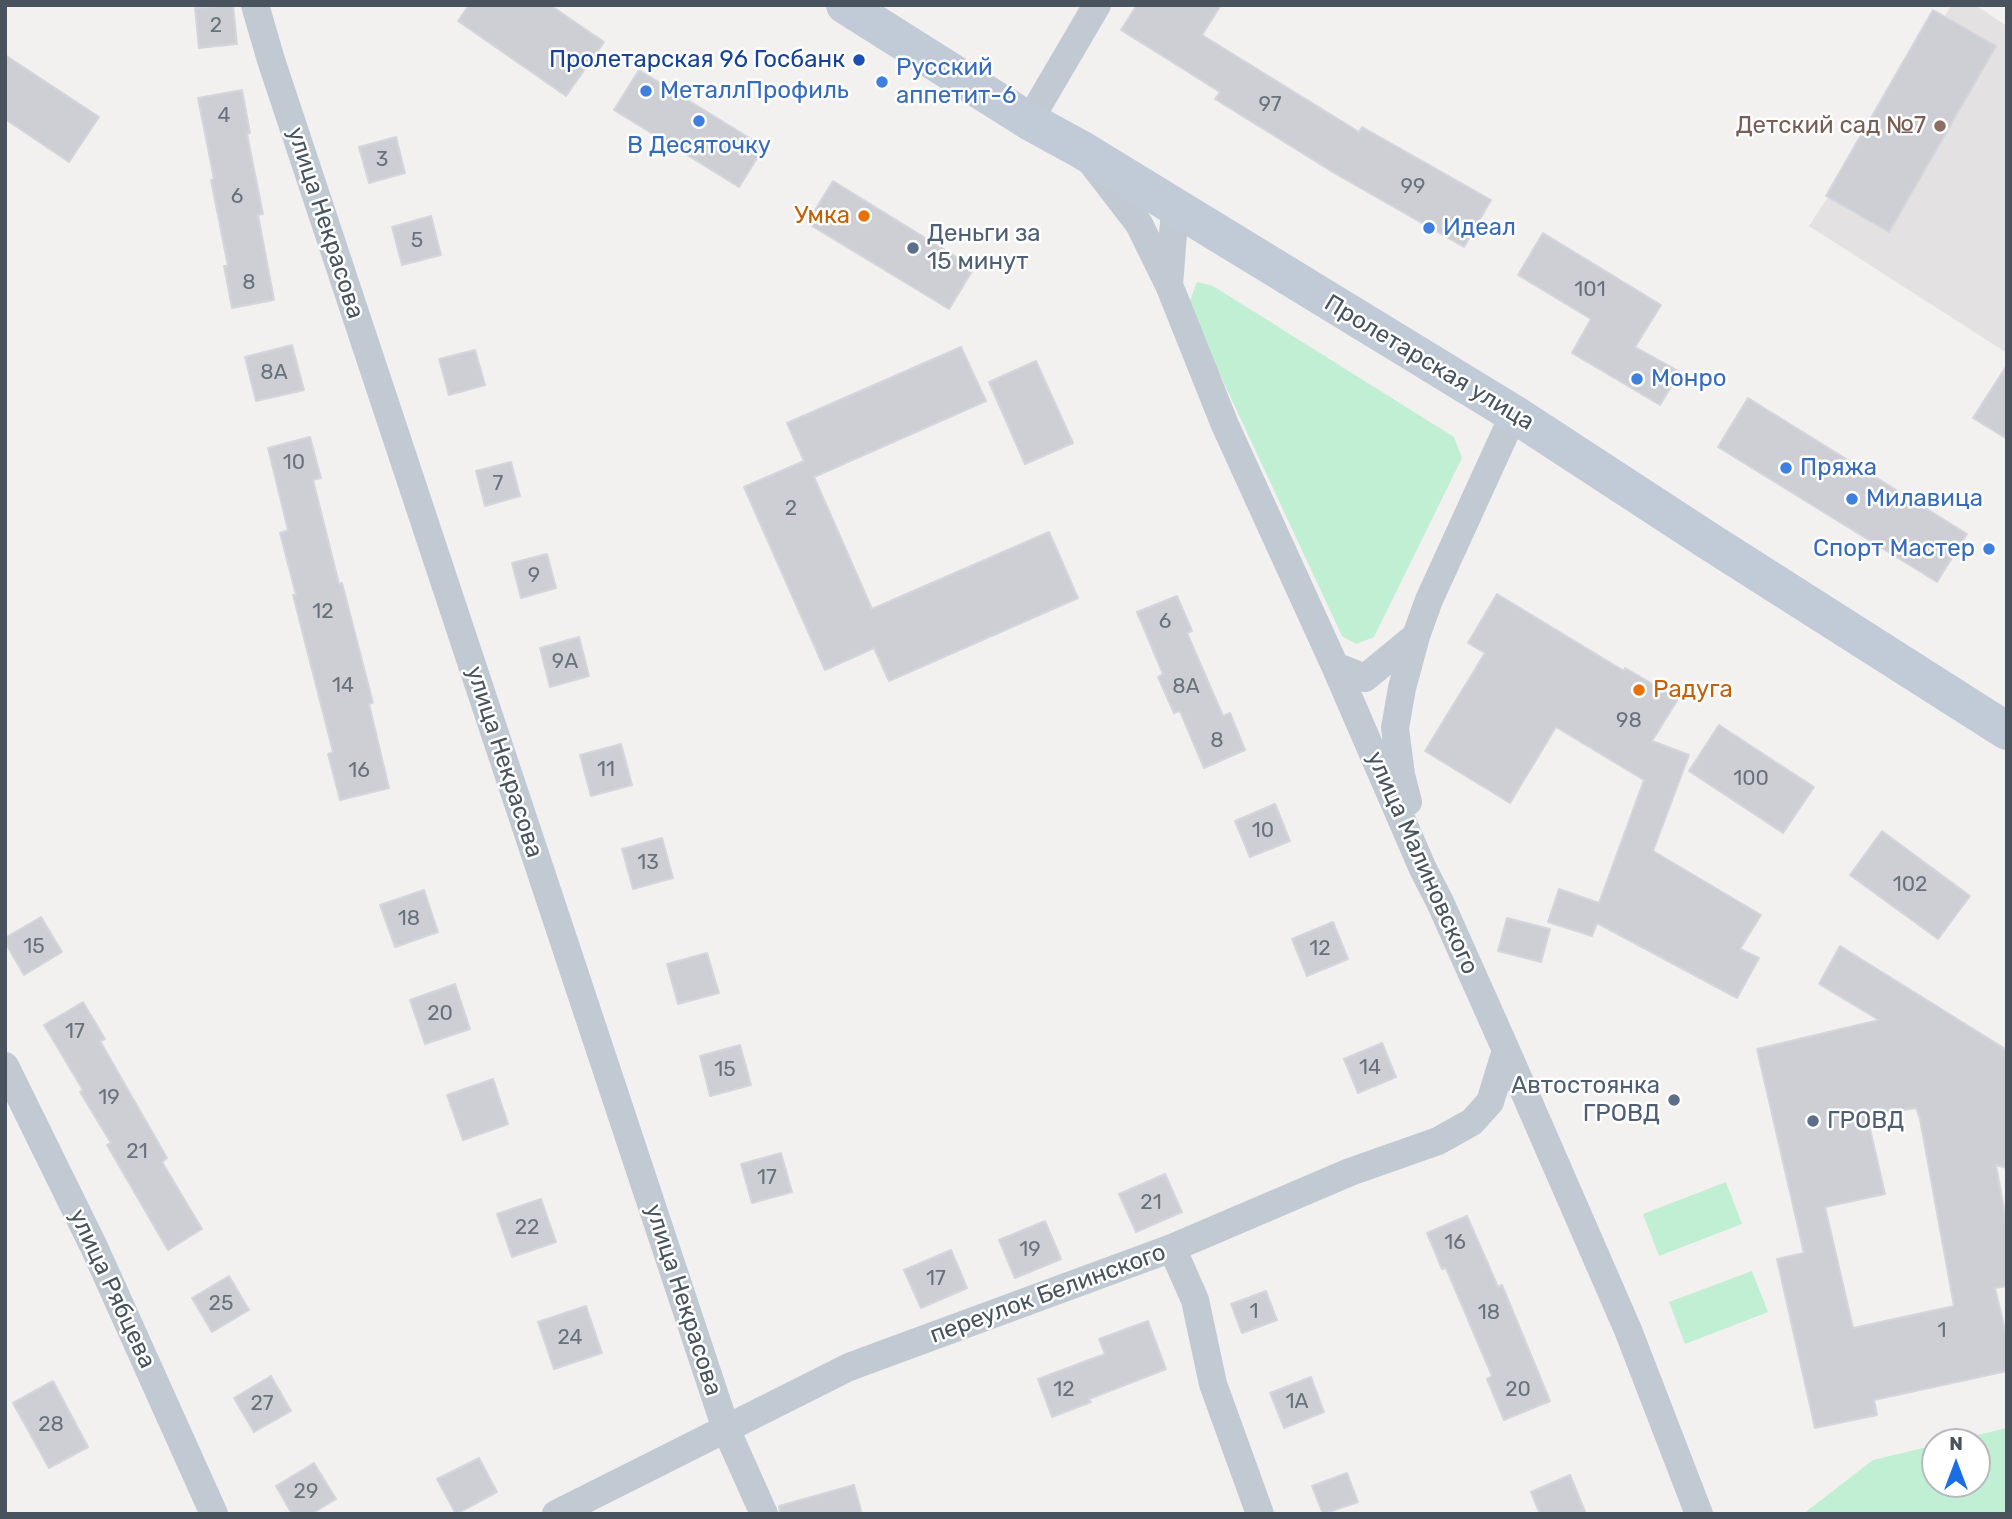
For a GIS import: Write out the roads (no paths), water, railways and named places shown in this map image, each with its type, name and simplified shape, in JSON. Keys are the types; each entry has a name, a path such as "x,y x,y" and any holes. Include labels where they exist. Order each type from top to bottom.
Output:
{"main road":[{"name":"Пролетарская улица","path":"845,5 1028,121 1082,150 1514,414 2007,731"}],"street":[{"name":"улица Некрасова","path":"255,5 275,73 726,1429 764,1514"},
{"path":"1028,121 1097,5"},
{"path":"1082,150 1139,224 1169,285"},
{"name":"улица Малиновского","path":"1175,209 1169,285 1225,425 1506,1049 1628,1330 1699,1514"},
{"path":"1423,869 1401,775 1395,729 1402,688 1429,600 1514,414"},
{"path":"1335,666 1365,678 1416,636"},
{"name":"переулок Белинского","path":"556,1514 849,1367 1172,1248 1350,1172 1438,1141 1472,1122 1490,1102 1506,1049"},
{"name":"улица Рябцева","path":"5,1066 94,1247 214,1514"},
{"path":"1172,1248 1195,1300 1213,1384 1260,1514"}],"place":[{"name":"Пролетарская 96 Госбанк","path":"859,60"},
{"name":"Русский аппетит-6","path":"882,82"},
{"name":"МеталлПрофиль","path":"646,91"},
{"name":"В Десяточку","path":"699,121"},
{"name":"Детский сад №7","path":"1940,126"},
{"name":"Умка","path":"864,216"},
{"name":"Идеал","path":"1429,228"},
{"name":"Деньги за 15 минут","path":"913,248"},
{"name":"Монро","path":"1637,379"},
{"name":"Пряжа","path":"1786,468"},
{"name":"Милавица","path":"1852,499"},
{"name":"Спорт Мастер","path":"1989,549"},
{"name":"Радуга","path":"1639,690"},
{"name":"Автостоянка ГРОВД","path":"1674,1100"},
{"name":"ГРОВД","path":"1813,1121"}]}
